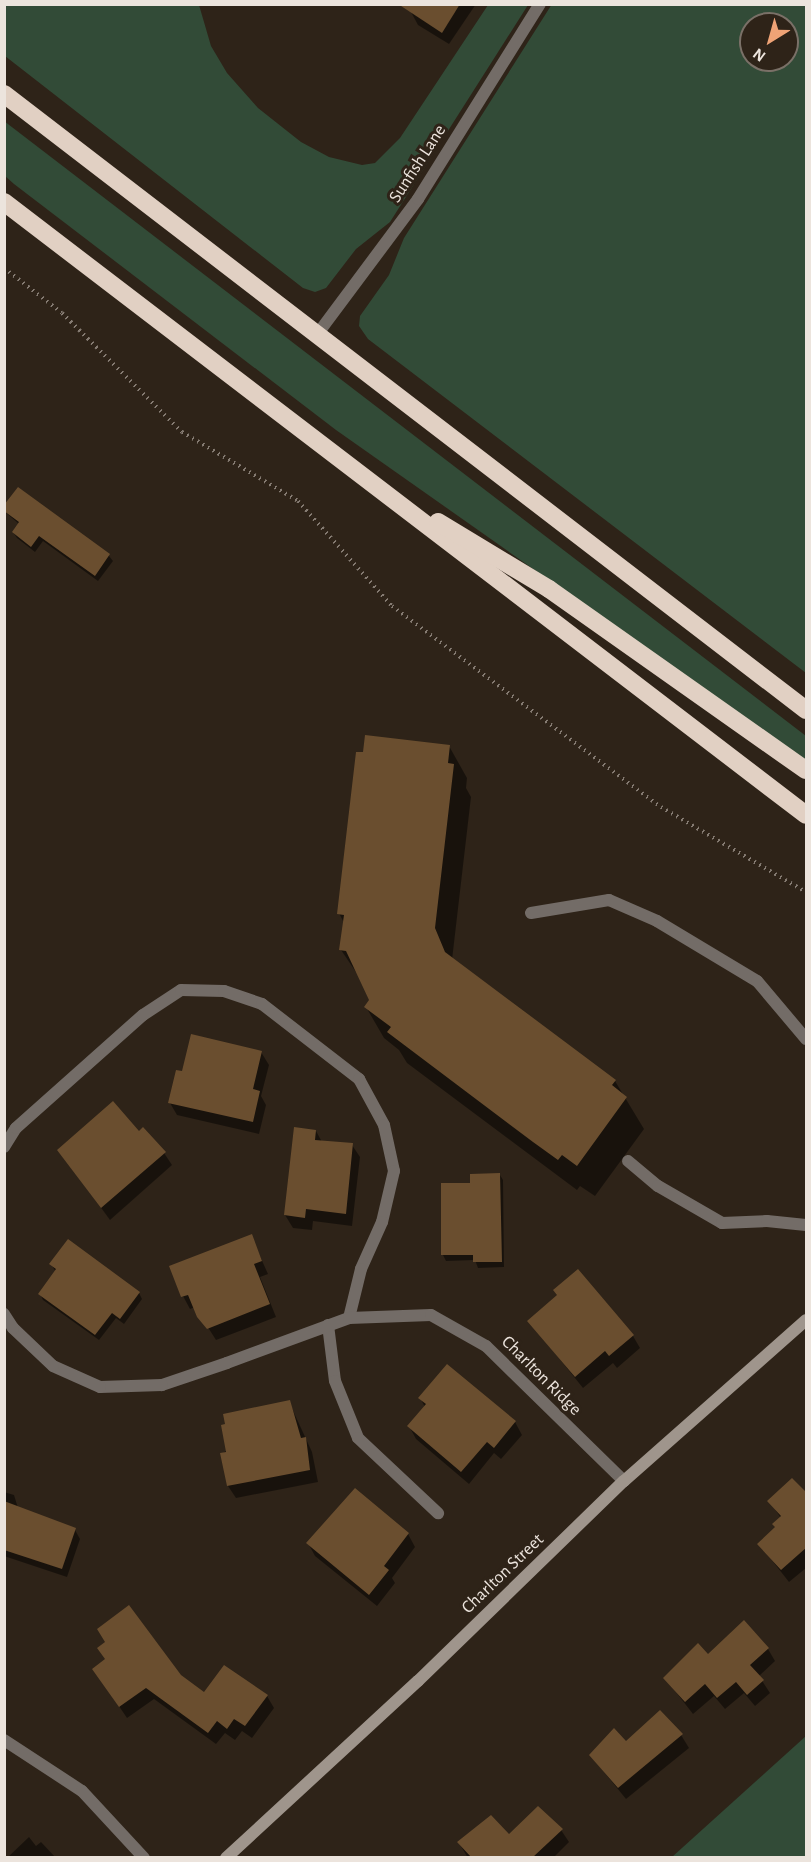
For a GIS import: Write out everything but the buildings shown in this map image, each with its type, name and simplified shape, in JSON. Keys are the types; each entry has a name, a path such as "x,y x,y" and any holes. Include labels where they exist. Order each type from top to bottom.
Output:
{"highway":[{"path":"4,94 316,336 807,710"},
{"path":"4,202 807,815"},
{"path":"359,474 549,589 807,770"}],"street":[{"name":"Sunfish Lane","path":"316,336 418,199 540,4"},
{"path":"531,913 609,900 657,921 757,981 807,1039"},
{"path":"4,1147 16,1128 143,1015 181,990 224,991 262,1004 358,1079 384,1125 394,1171 382,1222 361,1269 349,1318"},
{"path":"628,1161 658,1186 722,1223 767,1221 807,1225"},
{"name":"Charlton Ridge","path":"4,1314 13,1329 53,1366 100,1387 162,1385 349,1318 431,1315 486,1346 624,1481"},
{"name":"Charlton Street","path":"226,1857 418,1681 624,1481 807,1320"},
{"path":"328,1325 335,1381 358,1438 438,1513"},
{"path":"4,1740 82,1791 144,1857"}],"path":[{"path":"4,268 62,313 182,432 298,501 392,606 661,807 807,892"}],"green space":[{"path":"552,4 806,5 806,673 368,339 359,326 360,316 389,275 404,238"},
{"path":"4,5 199,5 211,46 227,73 258,108 301,142 329,157 362,165 375,163 400,138 488,5 528,5 390,222 356,249 326,288 315,292 303,288 5,56"},
{"path":"4,121 806,736 806,761 336,430 14,184 5,176"},
{"path":"806,1736 806,1857 672,1857"}]}
